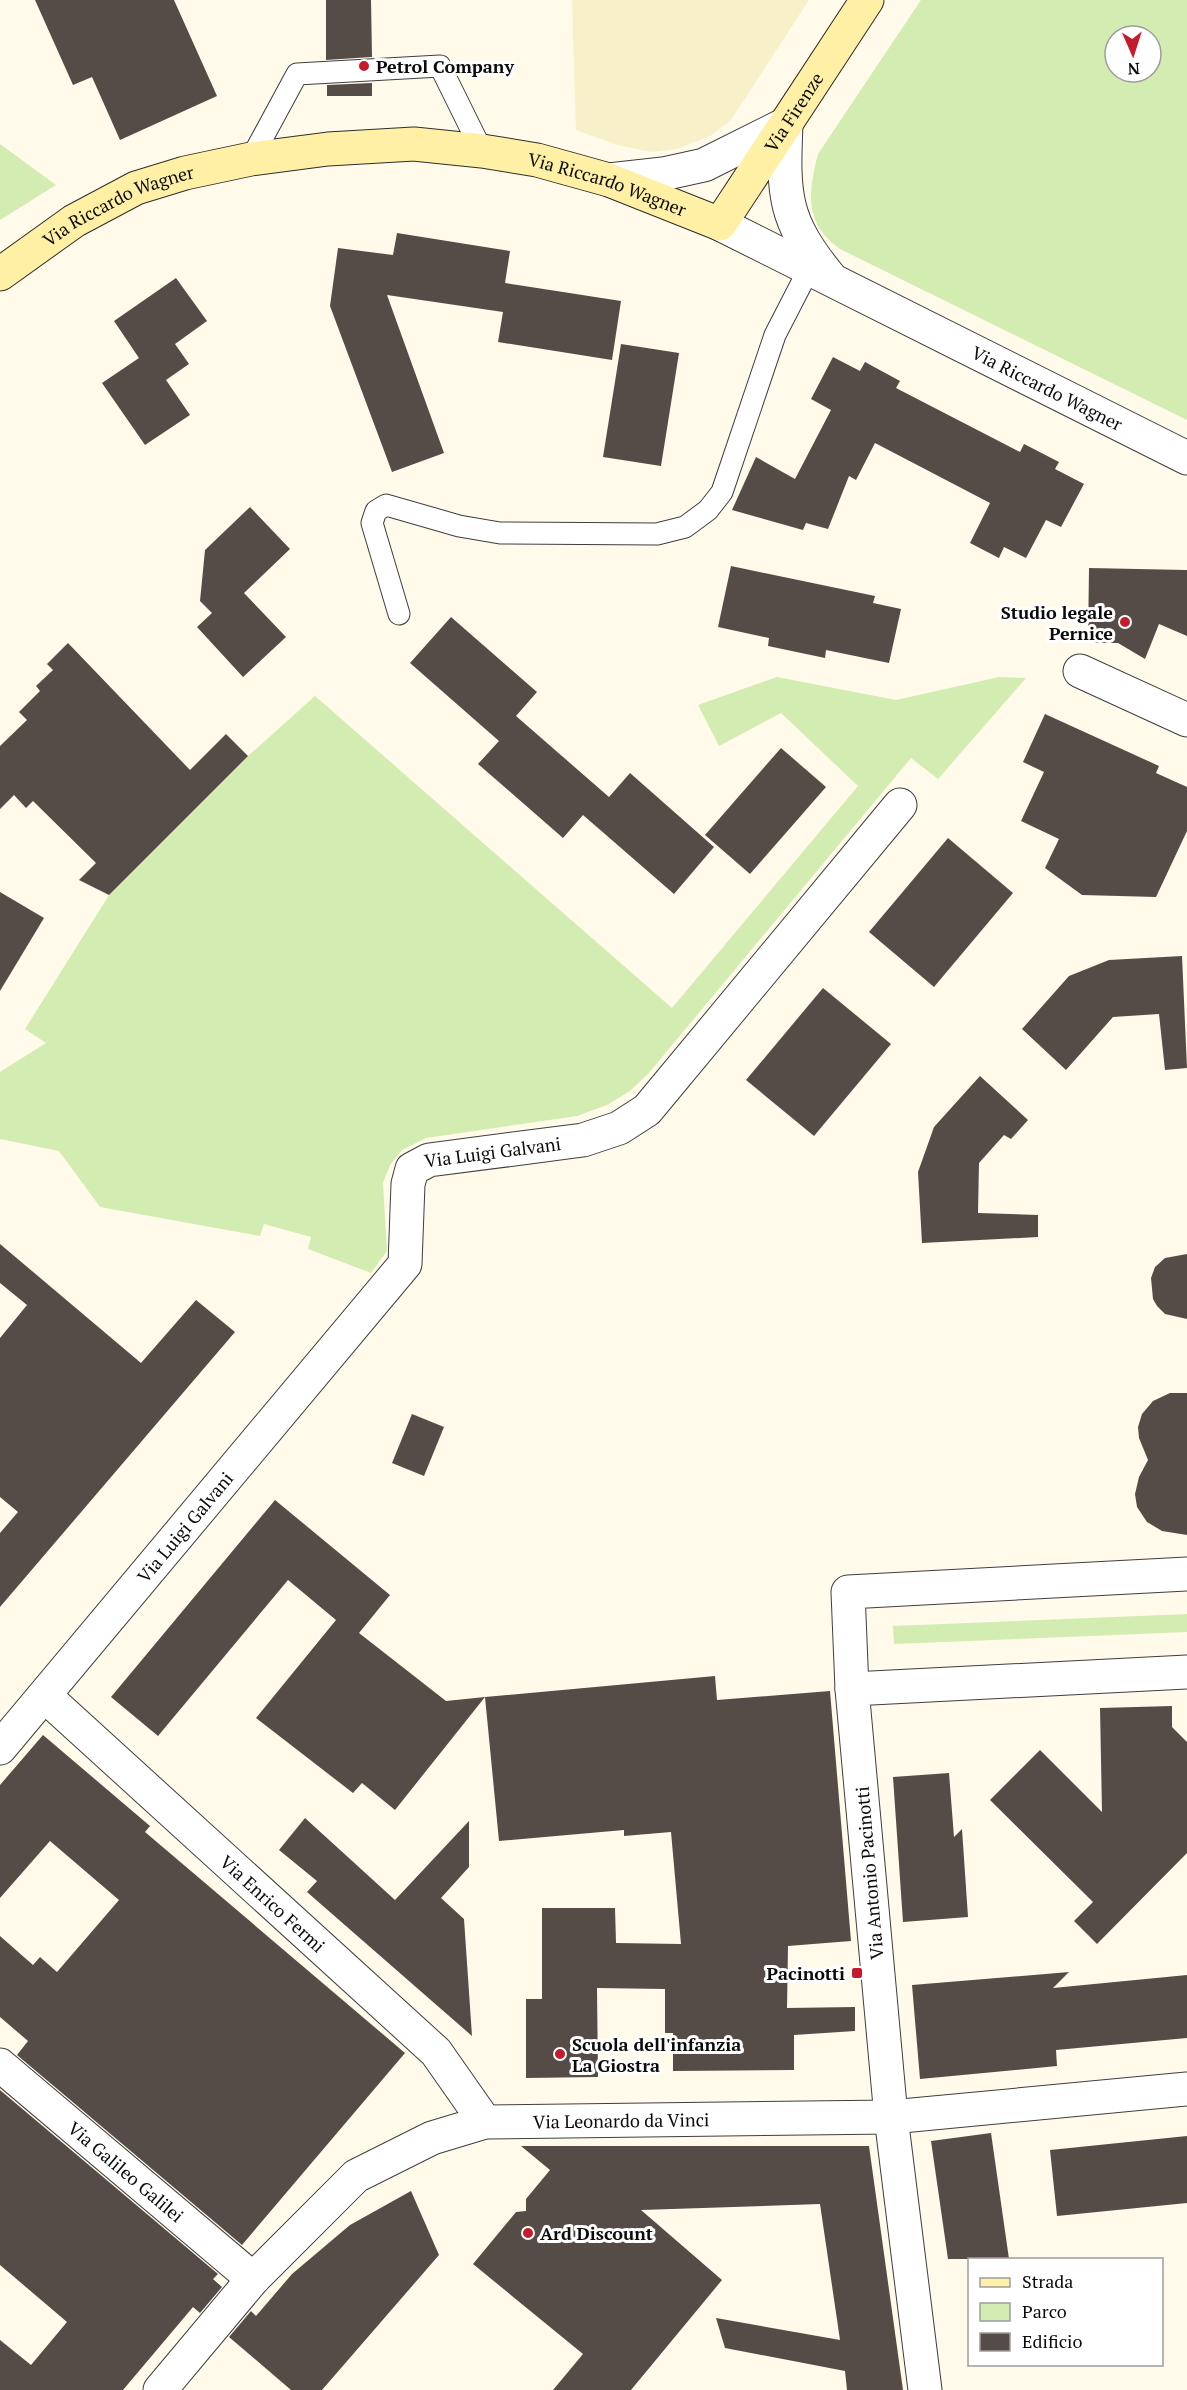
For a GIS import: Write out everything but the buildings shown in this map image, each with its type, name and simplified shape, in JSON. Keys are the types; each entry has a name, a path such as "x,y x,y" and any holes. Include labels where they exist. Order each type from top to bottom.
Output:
{"street":[{"name":"Via Firenze","path":"720,224 867,0"},
{"path":"609,180 663,174 704,165 786,124 784,168 786,195 793,220 821,275"},
{"name":"Via Riccardo Wagner","path":"0,274 74,221 136,188 184,173 251,159 328,149 414,144 482,151 537,160 609,180 720,224 1187,458"},
{"path":"1080,671 1187,720"},
{"name":"Via Luigi Galvani","path":"0,1748 405,1264 408,1184 412,1169 429,1160 583,1140 619,1128 647,1110 900,806"},
{"name":"Via Antonio Pacinotti","path":"925,2390 891,2117 852,1689 848,1592 1187,1574"},
{"path":"852,1689 1187,1672"},
{"name":"Via Enrico Fermi","path":"45,1696 436,2052 485,2122"},
{"name":"Via Galileo Galilei","path":"0,2065 253,2278"},
{"name":"Via Leonardo da Vinci","path":"160,2390 253,2278 356,2176 432,2138 485,2122 891,2117 1187,2089"}],"lane":[{"path":"251,159 297,74 440,66 482,151"},
{"path":"399,614 372,523 376,512 386,506 459,526 500,533 657,534 685,527 708,510 722,492 775,335 821,275"}],"shaded area":[{"path":"572,0 809,0 731,120 710,136 677,149 652,152 617,145 576,130"}],"green space":[{"path":"921,0 1187,0 1187,420 840,249 828,239 815,218 811,194 818,154"},
{"path":"0,144 56,185 0,220"},
{"path":"777,677 896,700 999,677 1026,678 938,779 911,758 648,1074 630,1091 607,1105 577,1116 426,1138 402,1150 390,1165 383,1183 387,1251 371,1273 308,1249 311,1237 264,1224 260,1236 100,1207 59,1151 0,1139 0,1072 46,1043 25,1029 109,895 248,756 315,696 672,1008 858,786 781,713 719,746 698,705"},
{"path":"1187,1614 1187,1632 894,1644 893,1626"}],"place":[{"name":"Petrol Company","path":"364,66"},
{"name":"Studio legale Pernice","path":"1125,622"},
{"name":"Pacinotti","path":"857,1973"},
{"name":"Scuola dell'infanzia La Giostra","path":"560,2054"},
{"name":"Ard Discount","path":"528,2233"}]}
